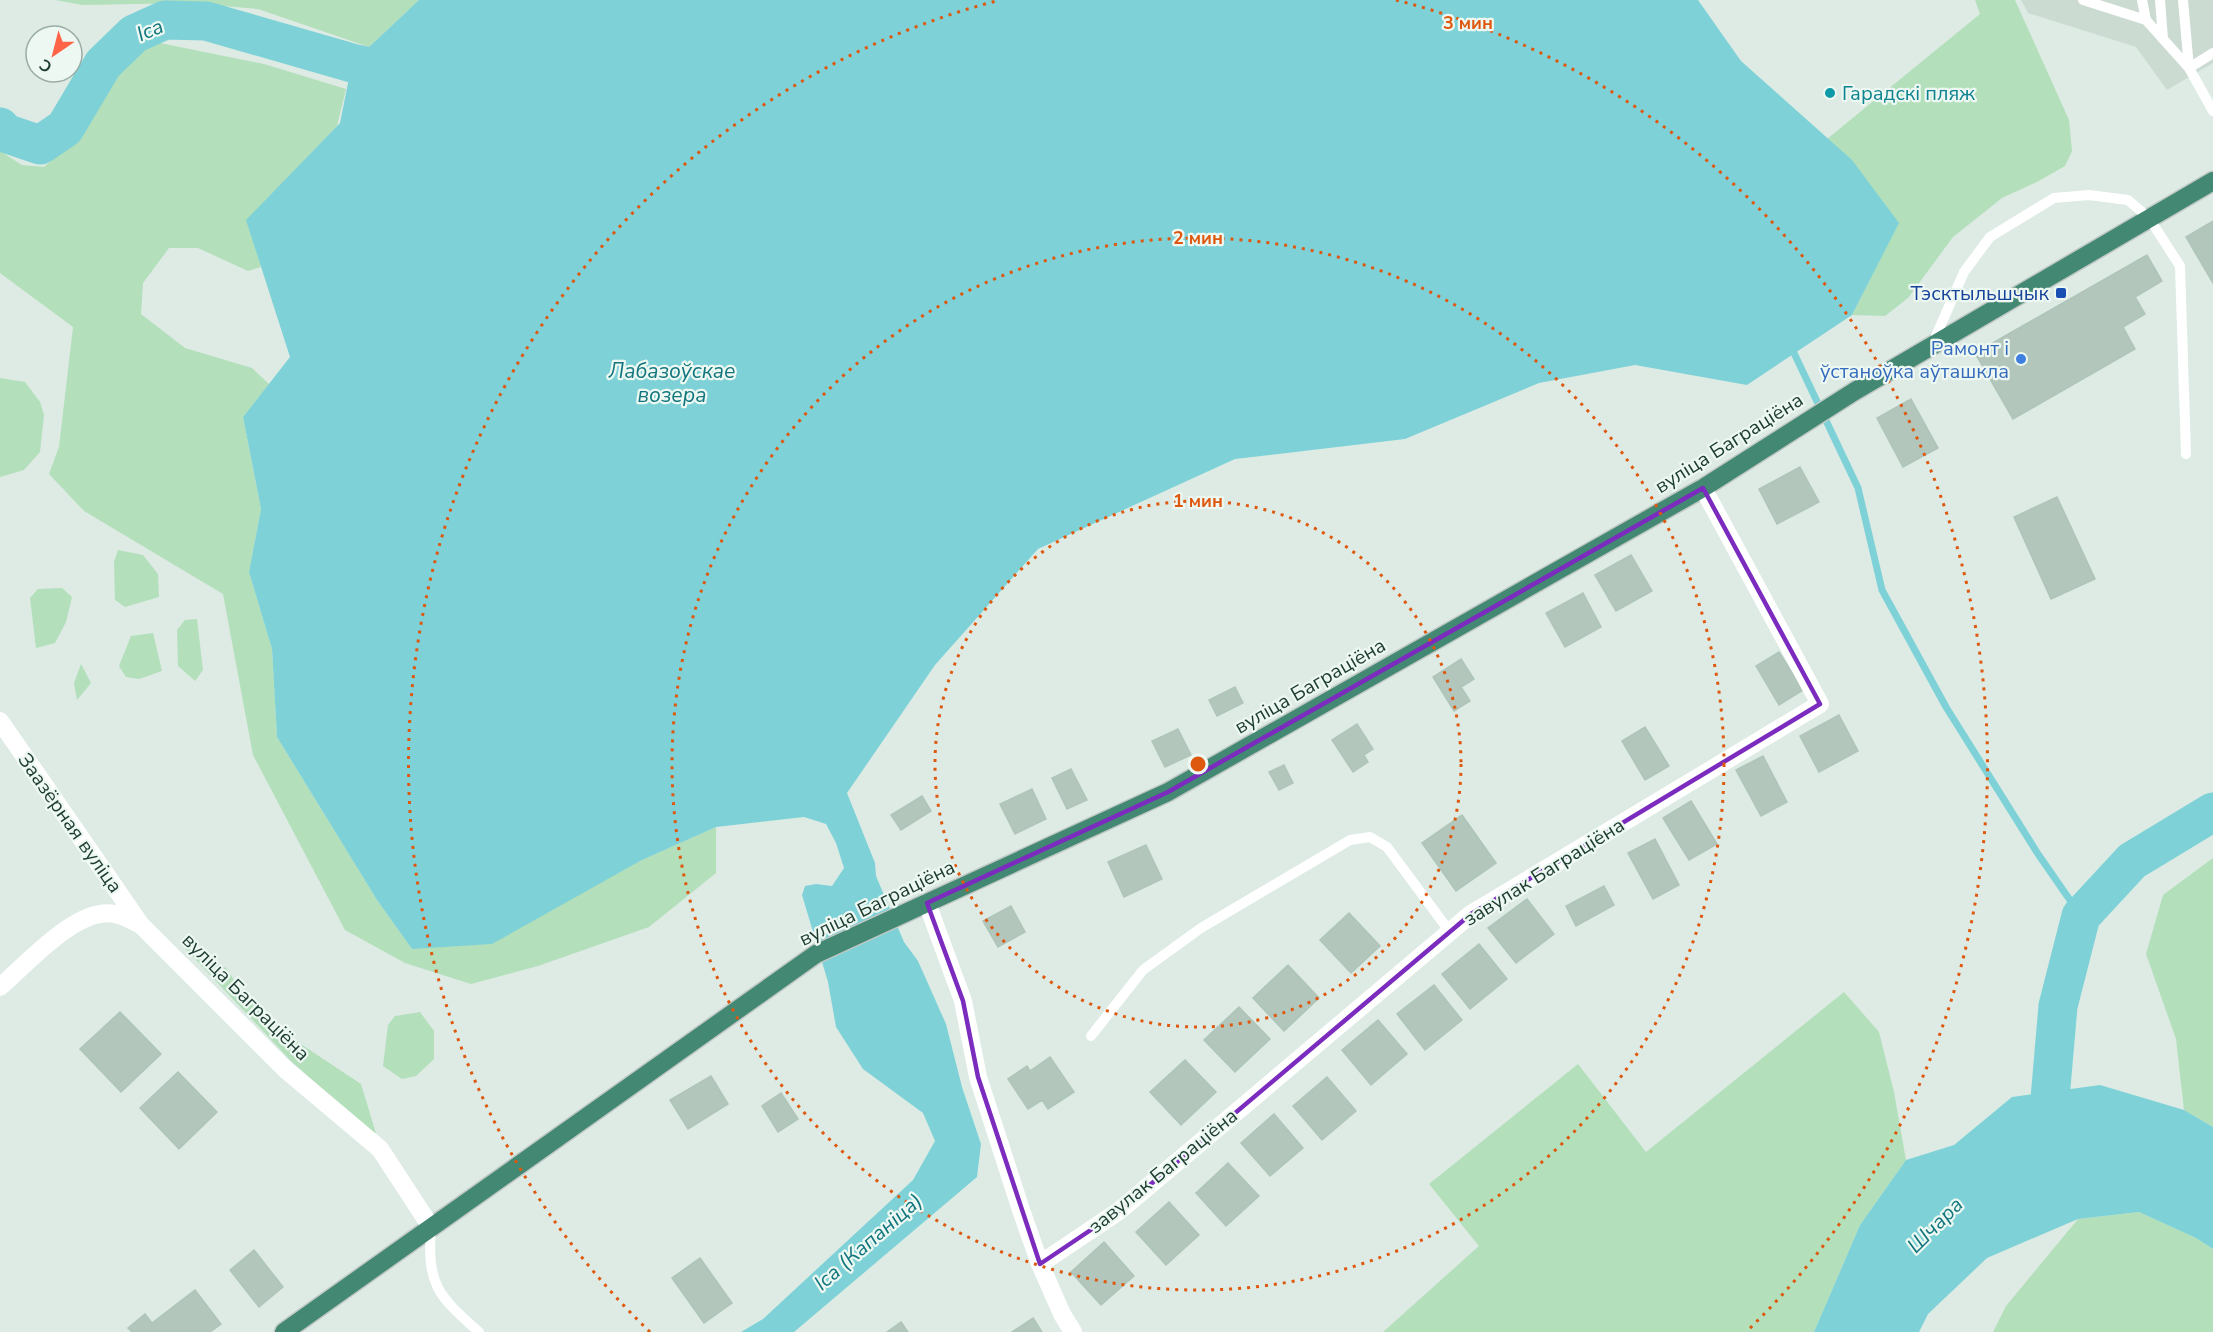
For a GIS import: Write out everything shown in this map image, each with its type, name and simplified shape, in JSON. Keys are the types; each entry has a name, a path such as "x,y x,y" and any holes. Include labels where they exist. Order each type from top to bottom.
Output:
{"highway":[{"name":"вуліца Баграціёна","path":"284,1332 816,954 1168,792 1703,488 1855,391 2213,181"}],"street":[{"name":"завулак Баграціёна","path":"1040,1264 1119,1211 1471,914 1820,704 1703,488"},
{"name":"Заазёрная вуліца","path":"0,721 141,925"},
{"path":"927,903 963,1001 978,1077 1040,1264 1062,1314 1073,1332"},
{"name":"вуліца Баграціёна","path":"0,987 73,923 93,914 114,914 141,925 285,1069 380,1149 431,1227"}],"lane":[{"path":"2083,0 2146,20"},
{"path":"2160,0 2163,39"},
{"path":"2183,0 2189,68"},
{"path":"2142,1 2146,20 2189,68 2213,111"},
{"path":"2189,68 2212,51"},
{"path":"1932,346 1964,272 1990,237 2054,198 2089,195 2128,200 2149,218 2180,266 2186,454"},
{"path":"1091,1036 1143,970 1201,928 1350,840 1370,837 1388,847 1450,932"},
{"path":"431,1227 429,1258 438,1291 455,1311 479,1332"}],"highlighted area":[{"path":"1703,488 1820,704 1471,914 1119,1211 1040,1264 978,1077 963,1001 927,903 1168,792"}],"shaded area":[{"path":"2021,0 2213,0 2213,63 2167,90 2136,47 2028,13"}],"green space":[{"path":"55,0 419,0 369,47 258,9 187,3 83,5"},
{"path":"1975,0 2015,0 2069,120 2072,151 2065,166 2002,198 1953,237 1908,298 1885,316 1852,315 1898,223 1827,139 1980,14"},
{"path":"160,43 264,64 346,89 337,126 247,220 261,267 248,271 198,248 169,248 143,283 141,314 185,348 252,368 269,384 243,417 261,509 249,572 272,649 277,737 377,900 412,949 640,861 716,827 716,873 649,927 538,966 471,984 405,963 345,930 253,755 223,594 84,511 49,474 59,447 73,327 0,273 0,151 22,165 44,167 64,150 76,135 121,67 144,49"},
{"path":"0,378 25,382 40,402 44,415 40,452 24,470 0,477"},
{"path":"118,550 143,555 158,574 159,597 125,607 115,600 114,562"},
{"path":"62,588 72,597 66,622 55,643 36,648 30,598 38,589"},
{"path":"197,619 203,670 195,681 178,666 177,630 185,620"},
{"path":"153,633 162,671 139,679 126,677 119,666 131,636"},
{"path":"81,664 91,683 77,700 74,683"},
{"path":"2213,858 2213,1127 2184,1110 2176,1039 2146,954 2163,895"},
{"path":"181,944 226,968 240,989 275,1027 361,1084 377,1137 292,1062"},
{"path":"1844,992 1879,1032 1894,1092 1906,1160 1860,1225 1814,1332 1383,1332 1479,1246 1429,1184 1578,1064 1646,1152"},
{"path":"420,1012 434,1031 434,1059 416,1076 402,1079 383,1066 388,1025 395,1016"},
{"path":"2139,1212 2196,1238 2213,1249 2213,1332 1993,1332 2006,1306 2078,1219"}],"water":[{"name":"Лабазоўскае возера","path":"419,0 1698,0 1741,61 1852,160 1899,223 1852,315 1747,385 1635,365 1539,383 1405,439 1235,459 1038,549 935,665 847,793 875,863 876,876 904,942 918,961 946,1024 962,1087 981,1144 977,1177 794,1332 741,1332 763,1319 913,1180 935,1141 923,1113 863,1069 836,1027 828,982 802,895 805,886 816,884 832,886 844,868 836,843 826,824 804,817 716,827 640,861 492,944 412,949 377,900 277,737 272,649 249,572 261,509 243,417 290,357 246,220 340,123 352,63"},
{"name":"Шчара","path":"2100,1085 2184,1110 2213,1127 2213,1249 2196,1238 2139,1212 2078,1219 1987,1258 1928,1314 1919,1332 1814,1332 1860,1225 1906,1160 1954,1145 2012,1097"}],"building":[{"path":"2213,221 2213,283 2186,237"},
{"path":"2147,255 2162,281 2135,297 2145,314 2123,327 2135,349 2013,419 1975,353"},
{"path":"1911,399 1938,448 1903,467 1877,418"},
{"path":"1800,467 1819,502 1777,524 1759,489"},
{"path":"2057,497 2095,579 2051,599 2014,517"},
{"path":"1631,555 1652,591 1616,611 1595,575"},
{"path":"1583,593 1601,627 1565,647 1546,613"},
{"path":"1779,652 1803,690 1779,705 1756,666"},
{"path":"1461,659 1474,679 1461,687 1470,701 1454,711 1433,677"},
{"path":"1235,687 1243,703 1217,716 1209,700"},
{"path":"1839,715 1858,751 1819,772 1800,736"},
{"path":"1357,724 1373,749 1364,755 1368,762 1353,772 1332,740"},
{"path":"1645,727 1669,766 1645,780 1622,741"},
{"path":"1178,729 1191,755 1165,767 1152,741"},
{"path":"1763,756 1787,802 1761,816 1736,770"},
{"path":"1284,765 1293,783 1279,790 1269,772"},
{"path":"1071,769 1087,800 1067,809 1052,778"},
{"path":"1032,789 1046,819 1015,834 1000,804"},
{"path":"922,796 931,811 901,830 891,815"},
{"path":"1691,801 1717,844 1689,860 1663,818"},
{"path":"1462,815 1496,863 1456,891 1422,843"},
{"path":"1655,839 1679,885 1653,899 1628,853"},
{"path":"1146,845 1162,879 1124,897 1108,862"},
{"path":"1604,886 1614,905 1576,926 1566,906"},
{"path":"1527,899 1554,934 1516,963 1488,928"},
{"path":"1011,906 1025,932 998,947 983,921"},
{"path":"1349,913 1380,946 1351,973 1320,940"},
{"path":"1479,944 1507,979 1470,1009 1442,974"},
{"path":"1288,965 1319,998 1284,1031 1253,998"},
{"path":"1434,985 1462,1020 1425,1050 1397,1014"},
{"path":"1239,1007 1270,1039 1235,1072 1204,1040"},
{"path":"120,1012 161,1054 121,1092 80,1049"},
{"path":"1378,1020 1407,1054 1371,1085 1342,1050"},
{"path":"1050,1057 1074,1092 1048,1109 1042,1100 1028,1109 1008,1079 1027,1066 1030,1071"},
{"path":"1185,1060 1216,1092 1181,1125 1150,1092"},
{"path":"178,1072 217,1112 179,1149 140,1108"},
{"path":"711,1076 728,1104 688,1129 670,1100"},
{"path":"1327,1077 1356,1111 1322,1140 1293,1106"},
{"path":"781,1093 798,1119 778,1132 762,1106"},
{"path":"1274,1114 1303,1148 1270,1176 1241,1143"},
{"path":"1228,1163 1259,1196 1226,1226 1196,1193"},
{"path":"1169,1202 1199,1235 1166,1265 1136,1232"},
{"path":"1104,1242 1134,1276 1101,1305 1071,1272"},
{"path":"254,1250 283,1287 259,1307 230,1270"},
{"path":"700,1258 732,1303 704,1323 672,1278"},
{"path":"195,1290 221,1324 210,1332 132,1332 128,1328 145,1314 152,1323"},
{"path":"1033,1318 1042,1332 1012,1332"},
{"path":"901,1322 908,1332 887,1332"}],"waterway":[{"name":"Іса","path":"0,127 5,133 40,145 65,128 103,64 134,34 165,20 206,21 352,63 402,74"},
{"path":"1794,353 1858,488 1882,590 1946,707 2038,854 2081,916"},
{"path":"2046,1145 2058,1006 2081,916 2132,861 2213,812"}],"place":[{"name":"Гарадскі пляж","path":"1830,93"},
{"name":"Тэсктыльшчык","path":"2061,293"},
{"name":"Рамонт і ўстаноўка аўташкла","path":"2021,359"}],"water label":[{"name":"Іса (Капаніца)","path":"868,1242"}]}
